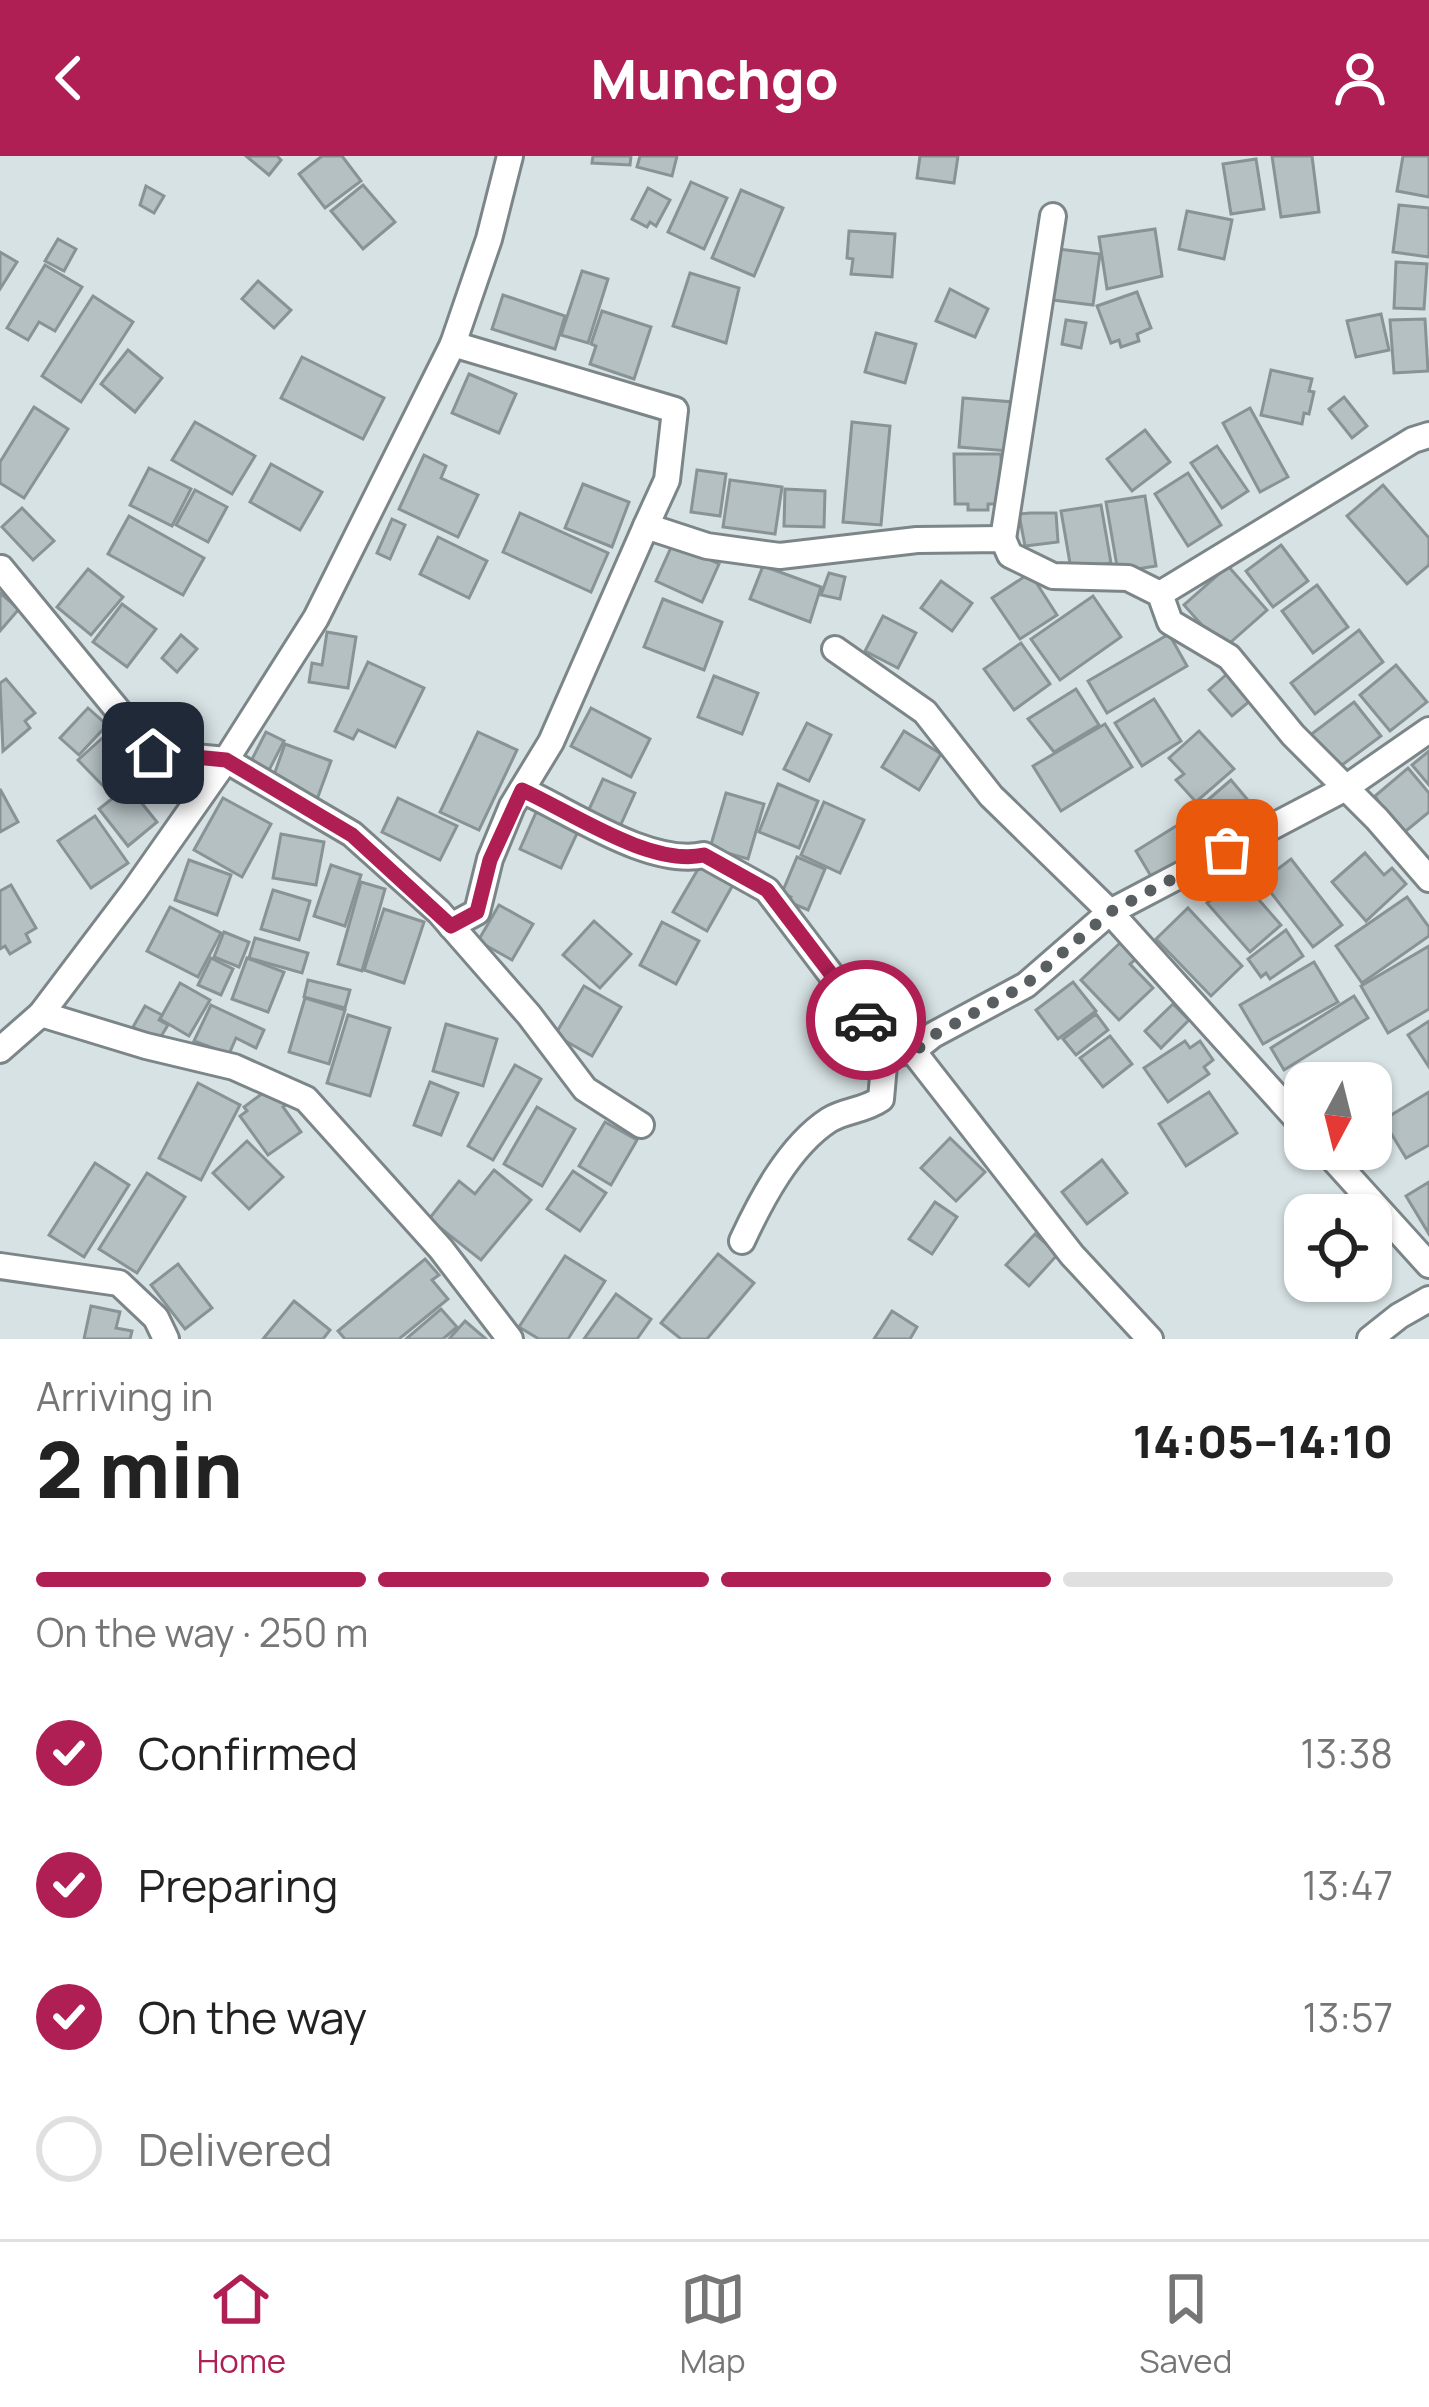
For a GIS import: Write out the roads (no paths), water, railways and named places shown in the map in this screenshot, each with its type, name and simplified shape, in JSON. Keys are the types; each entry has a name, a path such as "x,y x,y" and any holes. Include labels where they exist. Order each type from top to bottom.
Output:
{"street":[{"path":"0,1050 41,1014 226,760 316,618 453,344 489,239 510,156"},
{"path":"1053,216 1003,539 1010,555 1053,576 1128,578 1160,595 1170,622 1228,657 1293,735 1378,819 1429,880"},
{"path":"451,926 477,912 490,860 522,790 551,742 667,480 675,410 453,344"},
{"path":"1160,595 1310,500 1429,435"},
{"path":"646,526 707,546 780,556 917,540 1003,539"},
{"path":"1,568 153,753 226,760 352,835 451,926 529,1015 585,1089 641,1125"},
{"path":"835,649 925,712 991,796 1110,912 1284,1105"},
{"path":"742,1241 763,1195 791,1158 831,1118 868,1108 880,1099 885,1054 914,1052 934,1035 1025,985 1110,912 1344,789 1429,730"},
{"path":"522,790 614,838 666,856 704,855 767,890 870,1025 914,1052 1072,1255 1150,1339"},
{"path":"41,1014 234,1067 306,1099 441,1249 510,1339"},
{"path":"1343,1170 1429,1265"},
{"path":"0,1266 118,1283 156,1318 166,1339"},
{"path":"1370,1339 1429,1299"}]}
